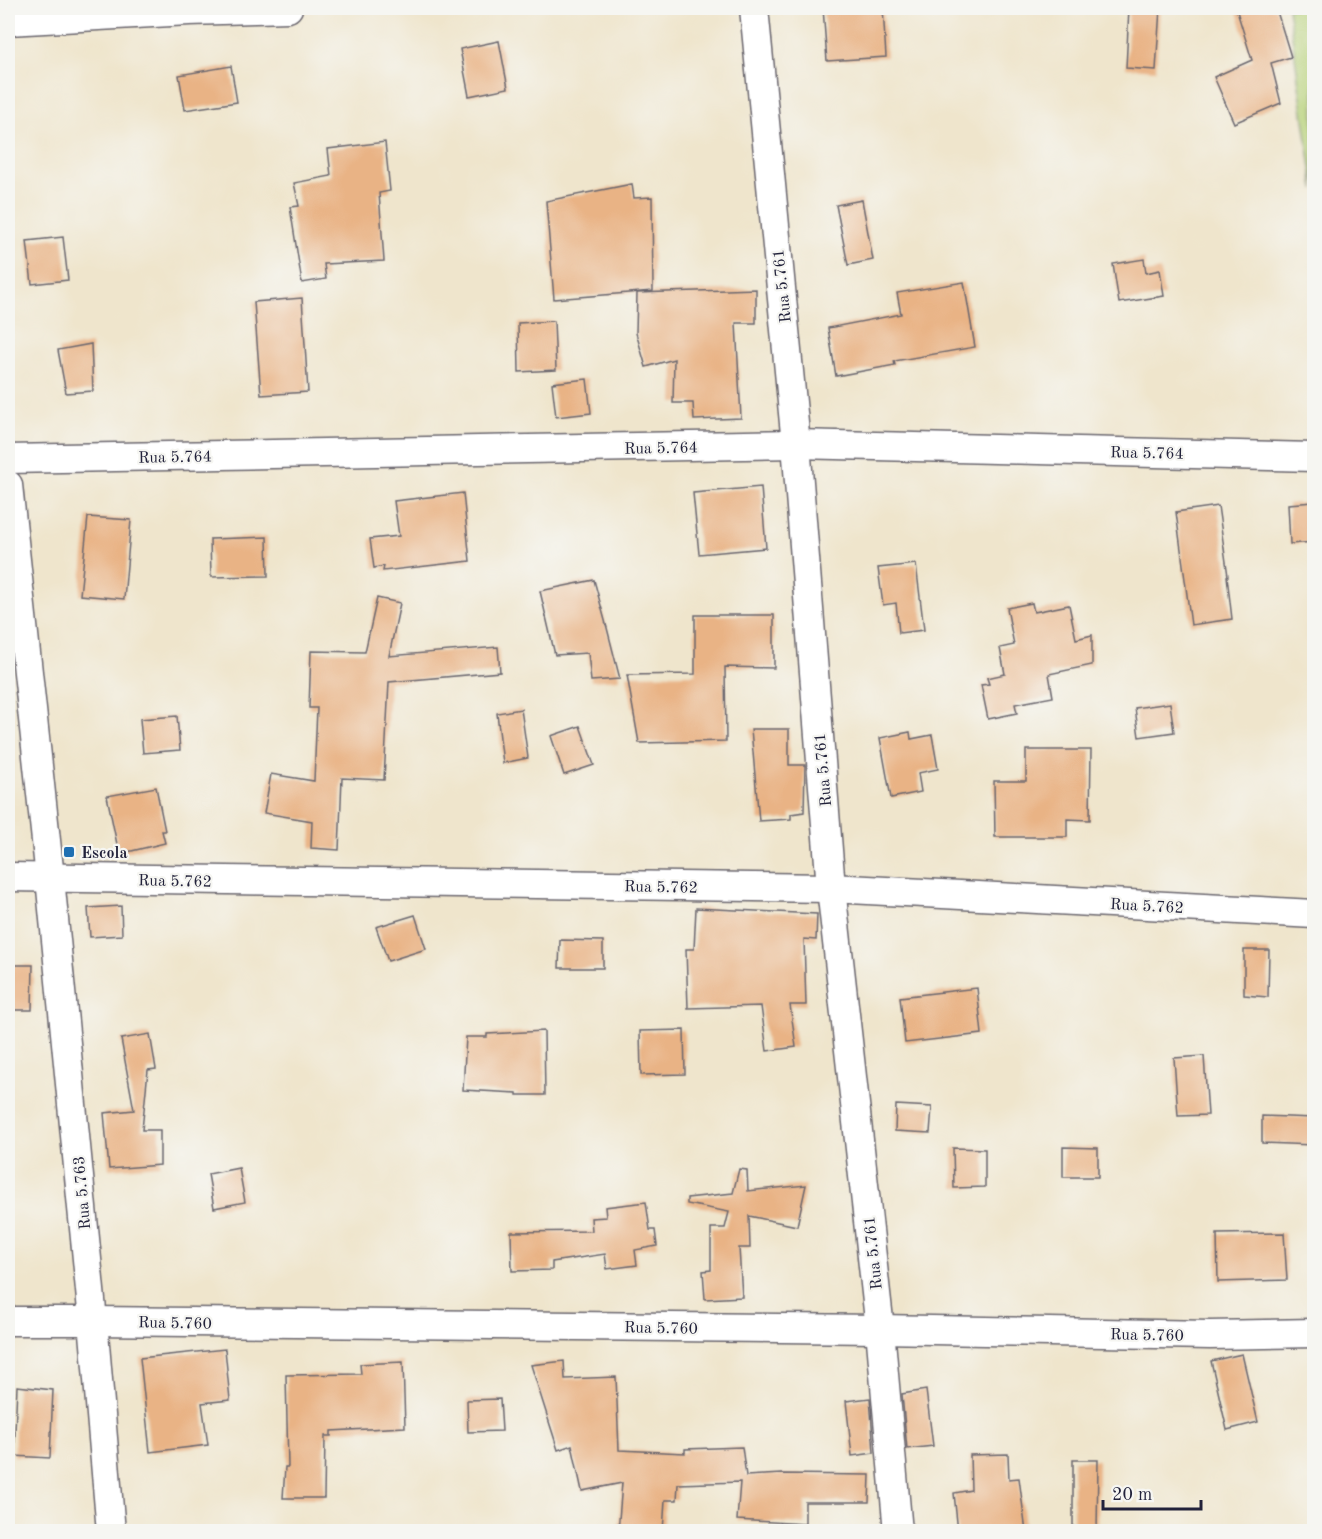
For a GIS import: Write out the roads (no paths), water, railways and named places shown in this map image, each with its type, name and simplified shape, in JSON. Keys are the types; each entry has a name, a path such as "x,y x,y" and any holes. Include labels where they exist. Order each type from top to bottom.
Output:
{"street":[{"path":"8,21 288,8"},
{"name":"Rua 5.761","path":"754,8 796,444 831,888 880,1329 898,1532"},
{"name":"Rua 5.764","path":"8,459 796,444 1314,456"},
{"name":"Rua 5.763","path":"8,486 49,867 111,1532"},
{"name":"Rua 5.762","path":"8,877 49,867 831,888 1314,914"},
{"name":"Rua 5.760","path":"8,1321 880,1329 1210,1335 1314,1332"}],"place":[{"name":"Escola","path":"69,852"}]}
